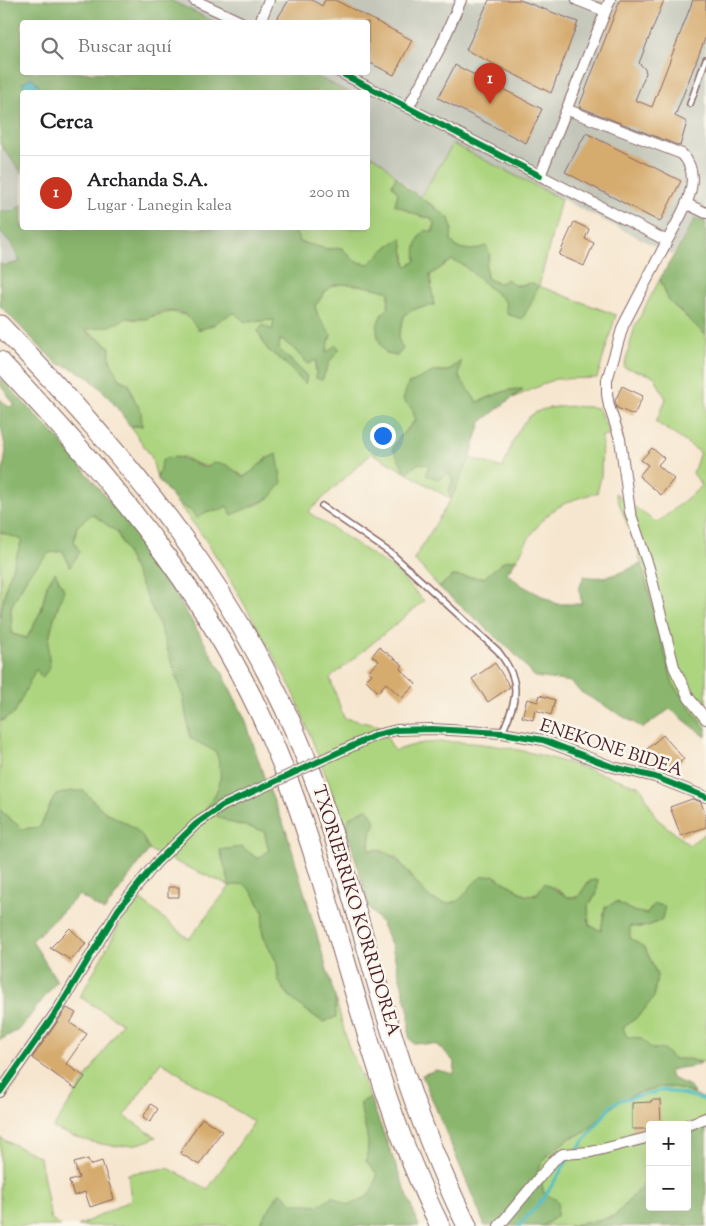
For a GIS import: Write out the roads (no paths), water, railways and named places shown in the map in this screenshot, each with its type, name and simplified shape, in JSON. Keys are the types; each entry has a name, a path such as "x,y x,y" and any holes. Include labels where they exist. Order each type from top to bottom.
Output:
{"highway":[{"name":"TXORIERRIKO KORRIDOREA","path":"0,324 68,396 157,501 208,570 249,638 291,722 323,803 408,1083 428,1138 467,1226"},
{"name":"TXORIERRIKO KORRIDOREA","path":"0,360 88,457 149,531 209,618 246,684 278,756 305,827 384,1090 405,1147 440,1226"}],"street":[{"path":"194,0 237,20"},
{"path":"261,20 269,0"},
{"path":"408,108 441,46 461,0"},
{"path":"577,0 606,11"},
{"path":"540,176 568,110 610,0"},
{"path":"345,75 667,241"},
{"path":"568,110 682,154 693,166 696,179 686,204 623,326 607,380 607,394 620,439 630,512 649,568 674,667 689,698 706,719"},
{"path":"686,204 706,213"},
{"name":"ENEKONE BIDEA","path":"0,1092 59,1008 118,910 156,863 196,824 222,806 376,735 397,730 432,729 502,733 543,740 613,767 655,777 706,797"},
{"path":"691,1123 706,1118"},
{"path":"499,1226 554,1160 563,1154 591,1152 646,1138"}],"lane":[{"path":"690,104 706,60"},
{"path":"322,506 392,554 498,652 508,664 516,685 516,699 502,733"}],"water":[{"path":"32,77 42,90 27,90 22,83"}],"waterway":[{"path":"577,1150 612,1105 621,1100 665,1090 706,1100"},
{"path":"519,1226 544,1198 570,1156"}],"place":[{"name":"Archanda S.A.","path":"490,104"}]}
